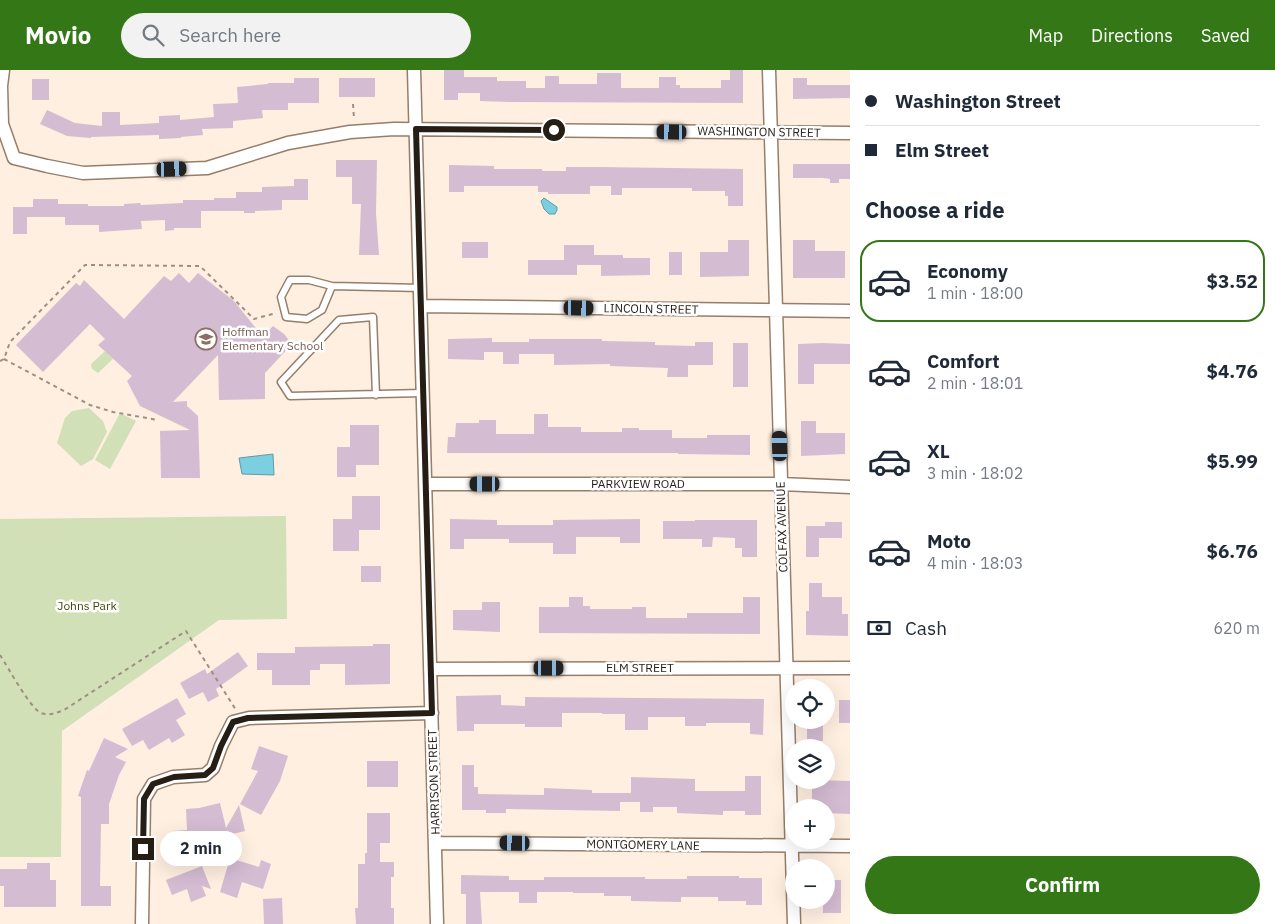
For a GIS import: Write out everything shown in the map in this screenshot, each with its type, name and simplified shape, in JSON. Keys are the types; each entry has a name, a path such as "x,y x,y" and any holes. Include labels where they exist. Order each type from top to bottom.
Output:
{"street":[{"name":"WASHINGTON STREET","path":"3,70 1,86 2,124 14,158 83,173 207,168 288,143 355,131 416,129 850,133"},
{"name":"HARRISON STREET","path":"414,70 438,924"},
{"name":"COLFAX AVENUE","path":"769,70 790,799"},
{"name":"LINCOLN STREET","path":"421,306 850,311"},
{"name":"PARKVIEW ROAD","path":"426,484 781,484 850,487"},
{"name":"ELM STREET","path":"431,669 850,668"},
{"path":"142,924 144,799 153,784 174,777 205,775 213,768 233,722 248,718 432,713"},
{"name":"MONTGOMERY LANE","path":"436,842 785,846"},
{"name":"MONTGOMERY LANE","path":"835,846 850,846"},
{"name":"COLFAX AVENUE","path":"791,849 794,924"}],"lane":[{"path":"332,286 322,310 307,319 286,317 281,297 290,280 309,280 332,286 421,288"},
{"path":"376,394 373,317 339,320 281,382 290,396 424,393"}],"path":[{"path":"353,104 355,131"},
{"path":"0,361 4,359 10,342 85,265 200,266 254,319 276,314"},
{"path":"4,359 90,405 113,412 158,420"},
{"path":"0,655 30,703 40,713 52,715 64,710 186,631 242,720"}],"green space":[{"path":"105,351 113,359 98,373 92,369 91,364"},
{"path":"89,408 103,421 107,432 93,459 81,466 57,443 65,418 72,411"},
{"path":"120,413 136,421 110,469 95,460"},
{"name":"Johns Park","path":"286,516 287,619 219,620 62,731 61,857 0,857 0,519"}],"water":[{"path":"544,198 557,207 555,214 549,214 544,209 541,201"},
{"path":"273,454 274,475 242,474 239,458"}],"building":[{"path":"444,70 464,70 464,77 497,77 497,81 526,81 526,88 545,88 545,76 559,76 559,84 597,84 597,73 621,73 621,88 659,88 659,77 676,77 676,85 680,85 680,88 721,88 721,80 730,80 730,70 743,70 743,103 480,101 480,93 458,93 458,100 444,100"},
{"path":"294,78 319,78 319,103 288,103 288,110 262,110 263,118 233,121 233,128 202,129 203,135 159,139 159,135 91,138 67,136 40,124 47,110 75,123 102,126 102,112 120,112 120,125 159,123 159,116 180,115 180,120 214,117 213,104 238,103 237,87 268,83 294,83"},
{"path":"339,78 375,78 375,97 339,97"},
{"path":"793,78 807,78 807,85 850,85 850,98 793,99"},
{"path":"32,79 49,79 49,100 32,100"},
{"path":"336,160 377,160 376,213 379,255 359,255 361,204 352,204 352,177 336,177"},
{"path":"793,164 850,164 850,179 839,179 839,183 830,183 830,179 793,178"},
{"path":"449,165 494,166 494,169 542,169 542,171 566,171 566,167 743,169 743,206 728,206 728,196 725,196 725,191 692,191 692,188 622,188 622,195 611,195 611,186 590,186 590,194 548,194 548,192 538,192 538,186 464,186 464,192 449,192"},
{"path":"294,179 308,179 308,200 282,200 282,210 255,211 255,213 244,213 244,211 201,211 201,228 174,228 174,230 165,231 165,220 141,221 142,229 99,232 99,225 65,225 65,217 27,217 27,234 13,234 13,207 33,207 33,199 58,199 58,204 88,204 88,206 183,203 183,200 236,198 236,192 262,192 262,187 294,186"},
{"path":"728,240 749,240 749,276 700,277 700,252 728,252"},
{"path":"793,240 815,240 815,251 845,251 845,278 793,278"},
{"path":"462,242 488,242 488,258 462,258"},
{"path":"564,245 594,245 594,255 623,255 623,258 650,258 650,275 601,276 601,265 577,265 577,275 528,275 528,260 564,260"},
{"path":"669,252 682,252 682,275 669,275"},
{"path":"179,273 189,283 198,273 234,301 263,337 273,326 284,334 292,344 265,373 265,399 219,400 218,355 173,402 187,401 187,406 198,416 200,478 161,478 160,431 190,430 140,406 127,381 132,376 98,345 105,339 90,324 43,372 16,345 76,283 80,286 84,280 124,319 164,276 171,281"},
{"path":"492,338 492,342 529,342 529,339 602,339 602,341 655,342 655,345 695,346 695,342 713,342 713,365 688,365 688,377 667,377 668,368 610,366 610,364 554,365 554,354 519,354 519,364 503,364 503,352 484,352 484,360 448,359 448,339"},
{"path":"733,343 748,343 748,387 733,387"},
{"path":"798,344 850,344 850,364 814,364 814,384 798,384"},
{"path":"534,414 548,414 548,427 581,427 581,432 622,432 622,428 639,428 639,430 672,430 672,438 707,438 707,435 750,435 750,455 678,453 447,453 448,437 455,437 456,423 479,423 479,420 496,420 496,434 534,434"},
{"path":"801,421 816,421 816,433 845,433 845,454 801,456"},
{"path":"350,425 379,425 379,465 356,465 356,477 337,477 337,447 350,447"},
{"path":"352,496 380,496 380,530 359,530 359,551 333,551 333,519 352,519"},
{"path":"450,519 497,520 497,525 553,525 553,520 640,519 640,543 620,543 620,537 576,537 576,554 553,554 553,543 509,543 509,539 464,539 464,549 450,549"},
{"path":"757,520 757,557 742,557 742,548 735,548 735,538 713,537 712,547 702,547 702,539 663,539 663,521"},
{"path":"825,522 842,522 842,538 819,538 819,557 806,557 806,526 825,526"},
{"path":"361,566 381,566 381,582 361,582"},
{"path":"809,583 822,583 822,597 842,597 842,614 848,614 848,636 806,635 806,611 809,611"},
{"path":"569,597 583,597 583,606 590,606 590,609 646,607 646,618 687,618 687,613 743,613 743,597 760,597 760,634 539,633 539,607 569,607"},
{"path":"482,602 500,602 500,632 453,630 453,610 482,610"},
{"path":"373,644 390,644 390,684 345,685 345,664 320,664 320,670 310,670 310,685 272,685 272,670 257,670 257,653 295,653 295,647 373,646"},
{"path":"238,652 248,666 216,689 219,696 208,702 203,692 189,699 180,683 205,669 207,674"},
{"path":"501,695 501,705 525,706 525,697 764,699 763,735 750,734 750,723 706,723 706,726 685,726 685,717 648,717 648,730 625,730 625,714 602,713 562,713 562,727 525,727 525,724 474,724 474,731 457,731 456,696"},
{"path":"177,698 186,714 176,720 185,735 172,743 169,738 149,750 143,740 132,746 122,729"},
{"path":"839,700 850,700 850,723 839,723"},
{"path":"807,729 823,729 823,739 807,739"},
{"path":"104,738 128,749 115,757 126,762 119,775 109,804 109,824 101,824 100,886 111,886 111,906 81,906 81,797 78,796 87,770 89,771"},
{"path":"259,746 288,756 280,781 261,815 240,804 258,771 251,769"},
{"path":"367,761 398,761 398,787 367,787"},
{"path":"462,765 474,765 474,787 478,787 478,794 544,795 544,788 592,790 592,793 631,793 631,777 695,779 695,791 745,791 745,776 761,776 761,815 745,815 745,811 723,811 723,815 677,813 677,807 653,807 653,812 640,812 640,802 620,802 620,811 506,809 506,813 486,813 486,810 462,810"},
{"path":"835,781 850,781 850,814 835,813 835,799 812,799 812,789 835,789"},
{"path":"220,803 226,828 239,805 245,831 203,841 203,845 174,847 173,831 187,830 186,809"},
{"path":"367,813 390,813 390,843 380,843 380,862 394,862 394,877 391,877 391,908 394,908 394,924 356,924 355,908 358,908 358,864 365,864 365,853 367,853"},
{"path":"230,858 259,867 261,860 271,864 263,889 242,882 237,898 220,892"},
{"path":"27,863 50,863 50,880 56,880 56,907 4,907 4,886 0,886 0,869 27,869"},
{"path":"202,866 211,889 202,886 206,896 191,902 187,889 172,895 166,880"},
{"path":"461,875 509,876 509,880 544,880 544,877 687,879 687,876 739,876 739,878 762,878 762,905 746,905 746,901 718,901 718,897 681,897 681,902 631,901 631,896 604,896 604,893 573,892 537,892 537,903 519,903 519,892 480,892 482,924 466,924 466,894 461,894"},
{"path":"835,880 841,880 841,913 823,913 823,909 835,909"},
{"path":"282,898 283,924 264,924 263,899"}],"place":[{"name":"Hoffman Elementary School","path":"206,339"}],"route":[{"path":"143,849 144,799 153,784 174,777 205,775 213,768 233,722 248,718 432,713 416,129 554,130"}]}
